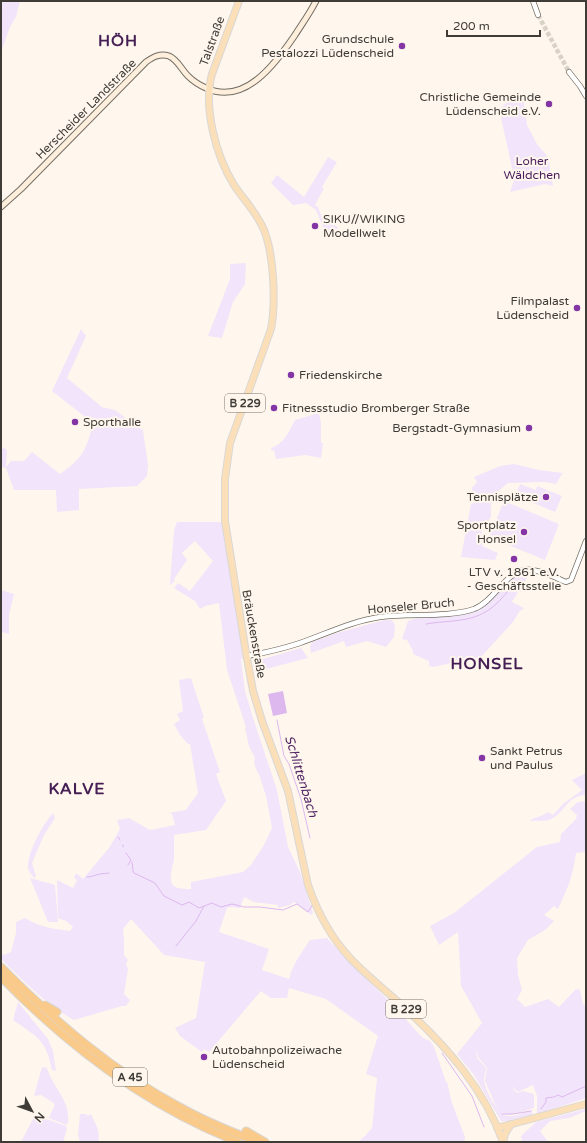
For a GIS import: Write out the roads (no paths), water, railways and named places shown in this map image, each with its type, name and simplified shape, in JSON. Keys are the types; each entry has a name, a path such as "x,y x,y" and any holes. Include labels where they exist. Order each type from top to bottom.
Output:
{"highway":[{"name":"A 45","path":"1,967 75,1036 132,1078 181,1108 222,1128 258,1142"},
{"name":"A 45","path":"1,977 17,994 70,1040 125,1082 187,1119 238,1142"},
{"path":"28,993 57,1012"},
{"path":"23,999 46,1024"},
{"path":"246,1131 265,1142"}],"main road":[{"name":"Talstraße","path":"210,90 211,78 215,65 239,1"},
{"path":"210,90 224,92 235,91 251,84 273,66 316,1"},
{"name":"Herscheider Landstraße","path":"1,207 21,189 154,56 166,55 172,58 192,79 210,90"},
{"name":"Bräuckenstraße","path":"210,90 211,119 219,152 234,184 256,215 264,231 270,257 273,284 274,310 271,329 230,443 225,479 224,508 227,541 253,691 262,721 288,791 308,885 321,914 338,942 351,958 408,1011 435,1038 453,1059 480,1094 497,1128"},
{"path":"497,1128 586,1104"},
{"name":"B 229","path":"503,1142 505,1134 511,1124"},
{"name":"B 229","path":"497,1128 503,1142"}],"street":[{"path":"533,1 538,15"},
{"path":"569,72 586,96"},
{"name":"Honseler Bruch","path":"247,656 292,646 348,625 373,619 398,615 455,613 472,609 482,604 511,577 523,570 534,570 566,582 571,580 586,541"}],"waterway":[{"path":"426,624 467,619 483,614 493,607 508,591"},
{"name":"Schlittenbach","path":"277,720 284,756 289,764 301,799 310,838"},
{"path":"126,853 131,860 128,865"},
{"path":"132,862 134,873 155,883 164,896 182,905 189,902 199,908 212,903 221,907 232,904 244,907 260,907 283,910 297,904 308,912 313,904"},
{"path":"87,877 109,873"},
{"path":"176,946 196,921 204,906"},
{"name":"Schlittenbach","path":"442,1053 472,1096 484,1127"},
{"path":"541,1109 546,1102 546,1098 558,1095 562,1097 586,1086"},
{"path":"502,1114 531,1111"}],"tunnel":[{"path":"538,15 569,72"}],"place":[{"name":"Grundschule Pestalozzi Lüdenscheid","path":"402,46"},
{"name":"Christliche Gemeinde Lüdenscheid e.V.","path":"549,104"},
{"name":"SIKU//WIKING Modellwelt","path":"315,226"},
{"name":"Filmpalast Lüdenscheid","path":"577,308"},
{"name":"Friedenskirche","path":"291,375"},
{"name":"Fitnessstudio Bromberger Straße","path":"274,408"},
{"name":"Sporthalle","path":"75,422"},
{"name":"Bergstadt-Gymnasium","path":"529,428"},
{"name":"Tennisplätze","path":"546,497"},
{"name":"Sportplatz Honsel","path":"524,532"},
{"name":"LTV v. 1861 e.V. - Geschäftsstelle","path":"514,559"},
{"name":"Sankt Petrus und Paulus","path":"482,758"},
{"name":"Autobahnpolizeiwache Lüdenscheid","path":"204,1057"}],"district":[{"name":"HÖH","path":"118,40"},
{"name":"HONSEL","path":"487,663"},
{"name":"KALVE","path":"77,788"}],"park label":[{"name":"Loher Wäldchen","path":"532,168"}]}
